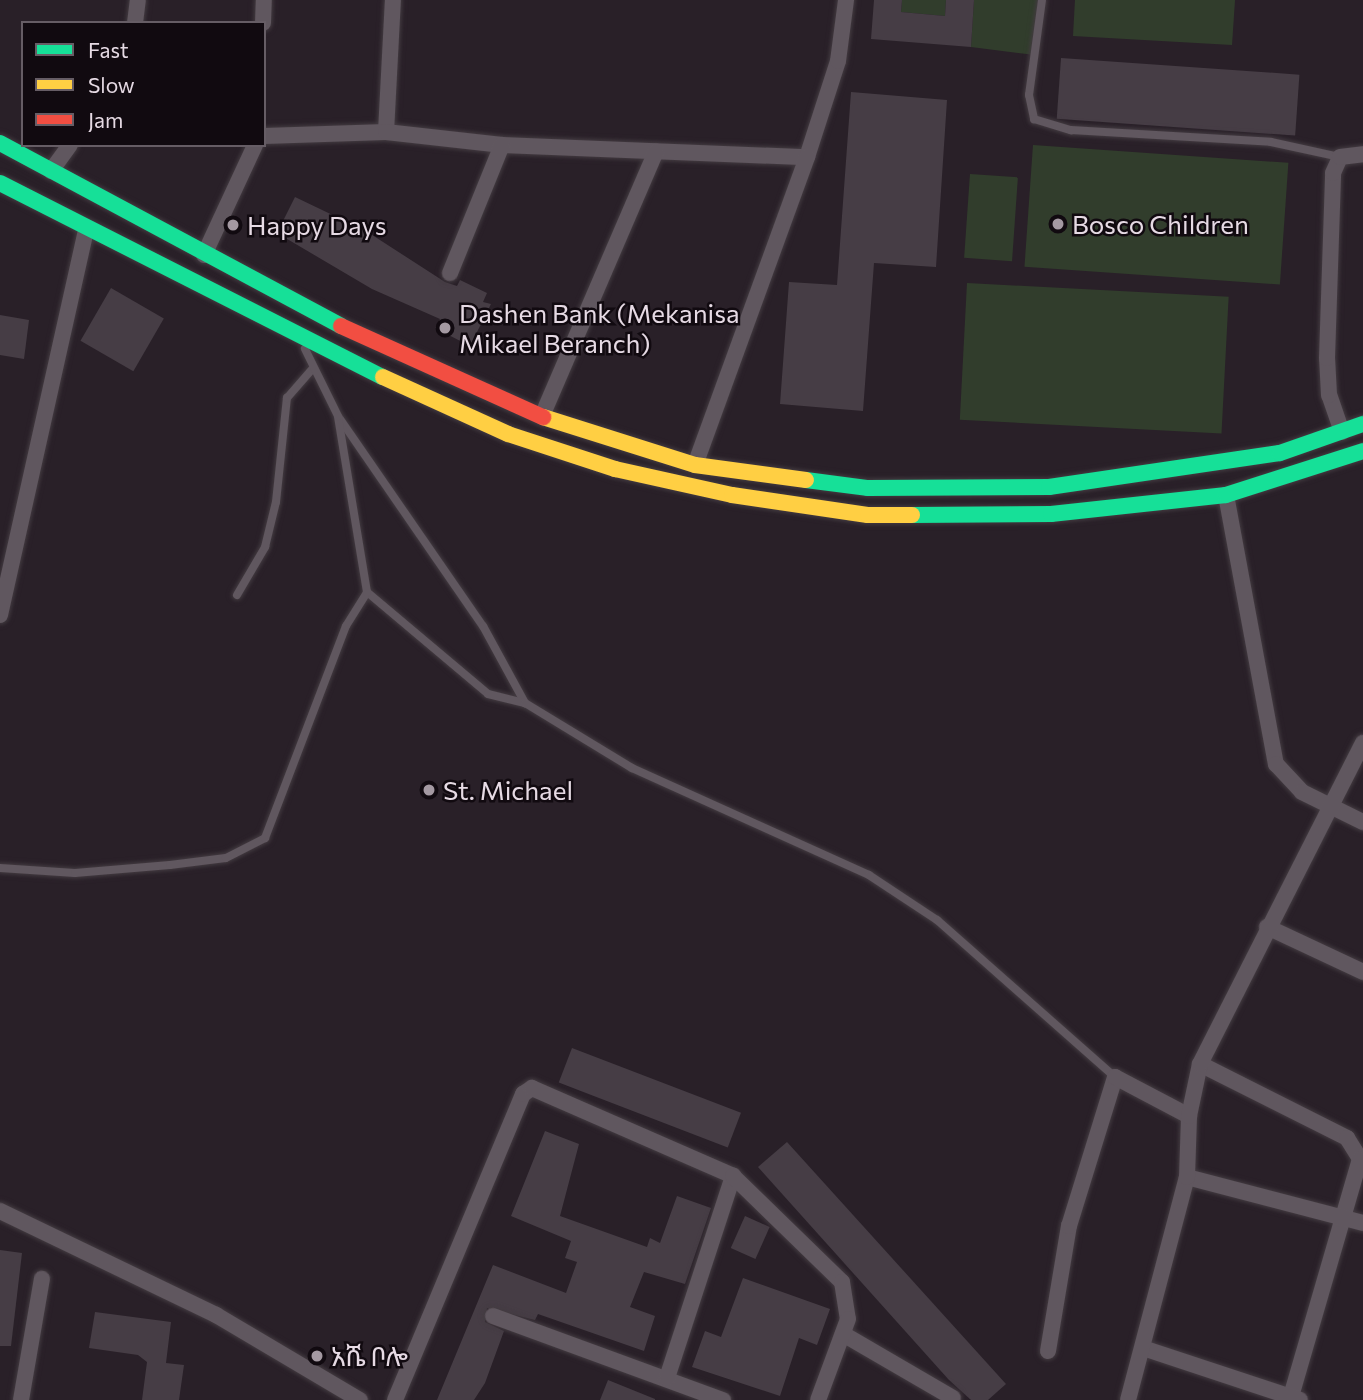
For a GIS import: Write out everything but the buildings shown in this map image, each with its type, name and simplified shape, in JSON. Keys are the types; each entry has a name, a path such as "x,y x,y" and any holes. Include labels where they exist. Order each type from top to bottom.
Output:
{"main road":[{"path":"0,144 390,352 542,416 695,465 868,488 1049,487 1166,475 1280,453 1363,424"},
{"path":"0,183 86,231 301,340 508,434 615,469 867,515 1051,514 1226,495 1363,451"},
{"path":"615,469 621,441"}],"street":[{"path":"135,21 138,0"},
{"path":"263,21 264,0"},
{"path":"386,132 393,0"},
{"path":"695,465 807,157 838,61 846,0"},
{"path":"266,136 386,132 502,145 807,157"},
{"path":"450,273 502,145"},
{"path":"51,170 68,147"},
{"path":"204,255 254,147"},
{"path":"542,416 656,151"},
{"path":"1342,432 1329,395 1327,358 1333,173 1340,157 1363,154"},
{"path":"0,615 86,231"},
{"path":"1226,495 1276,764 1302,792 1332,810 1363,822"},
{"path":"1128,1400 1146,1349 1187,1177 1189,1116 1200,1064 1267,927 1332,810 1363,743"},
{"path":"1267,927 1363,972"},
{"path":"1146,1349 1296,1399 1360,1159 1347,1138 1200,1064"},
{"path":"1048,1351 1069,1226 1115,1077 1189,1116"},
{"path":"395,1400 523,1094 532,1088 733,1176 842,1282 850,1301 843,1334 818,1400"},
{"path":"667,1378 733,1176"},
{"path":"1187,1177 1363,1223"},
{"path":"0,1211 216,1314 360,1400"},
{"path":"21,1400 42,1279"},
{"path":"493,1316 723,1400"},
{"path":"843,1334 953,1398"}],"lane":[{"path":"1042,0 1029,95 1034,120 1071,130 1271,142 1340,157"},
{"path":"301,340 338,416 372,474 482,626 525,703"},
{"path":"237,595 259,559 274,513 287,398 313,368"},
{"path":"338,416 367,592 488,694 525,703 632,768 869,875 937,920 1115,1077"},
{"path":"0,868 75,873 249,850 265,838 346,626 367,592"}],"green space":[{"path":"902,0 946,0 945,16 901,12"},
{"path":"974,0 1042,0 1035,55 971,47"},
{"path":"1075,0 1235,0 1232,45 1073,36"},
{"path":"1033,145 1288,163 1280,285 1024,267"},
{"path":"970,174 1018,177 1012,261 964,258"},
{"path":"967,283 1229,297 1221,434 960,420"}],"traffic: fast":[{"path":"0,143 341,326"},
{"path":"0,183 383,377"},
{"path":"806,480 868,488 1049,487 1280,453 1363,424"},
{"path":"912,515 1051,514 1226,495 1363,451"}],"traffic: slow":[{"path":"383,377 508,434 615,469 732,495 868,515 912,515"},
{"path":"543,417 695,465 806,480"}],"traffic: jam":[{"path":"341,326 543,417"}],"place":[{"name":"Bosco Children","path":"1058,224"},
{"name":"Happy Days","path":"233,225"},
{"name":"Dashen Bank (Mekanisa Mikael Beranch)","path":"445,328"},
{"name":"St. Michael","path":"429,790"},
{"name":"አሼ ቦሎ","path":"317,1356"}]}
